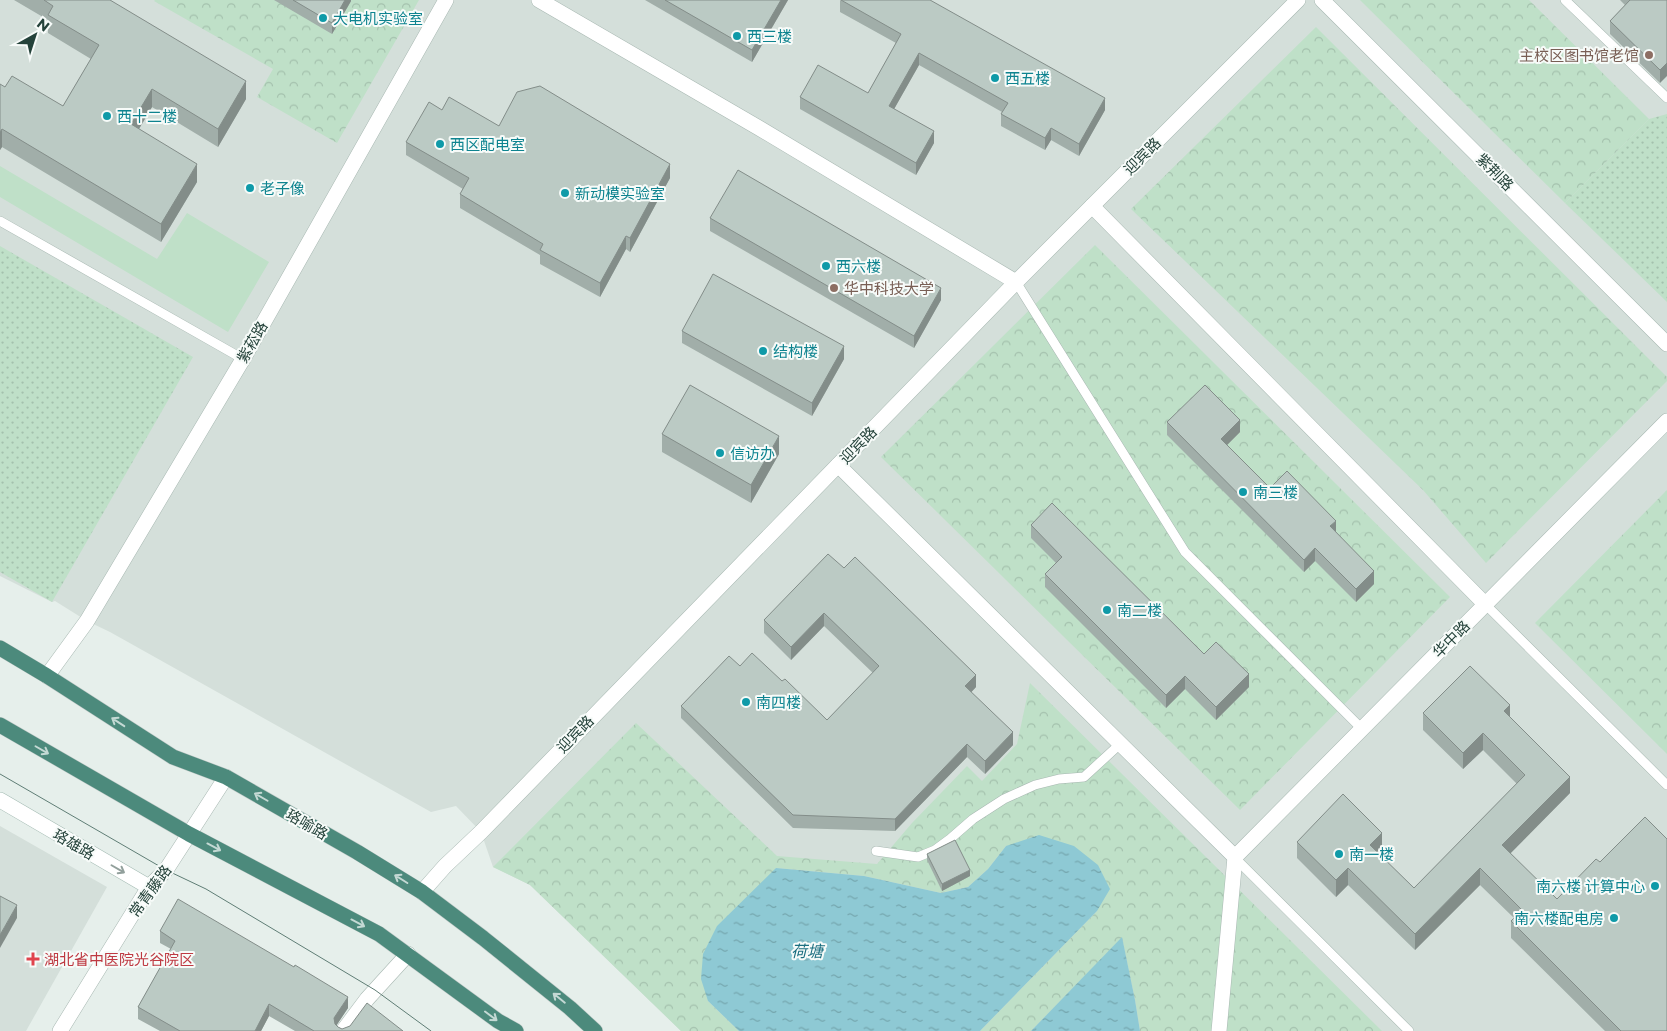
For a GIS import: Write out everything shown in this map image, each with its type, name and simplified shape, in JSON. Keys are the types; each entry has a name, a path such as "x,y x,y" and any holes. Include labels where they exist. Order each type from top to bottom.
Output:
{"highway":[{"name":"珞喻路","path":"0,648 173,757 226,777 357,852 422,892 563,1002 595,1031"},
{"path":"0,725 189,834 379,934 498,1021 516,1031"}],"street":[{"name":"紫菘路","path":"47,676 87,621 243,359 446,0"},
{"path":"539,0 759,128 1016,282"},
{"name":"迎宾路","path":"422,892 445,866 481,832 1016,282 1298,0"},
{"name":"紫荆路","path":"1322,0 1667,344"},
{"path":"1092,206 1485,604"},
{"name":"华中路","path":"1235,858 1667,421"},
{"path":"838,465 1235,858 1219,1031"},
{"name":"常青藤路","path":"60,1031 148,887 166,870 226,777"},
{"name":"珞雄路","path":"0,800 148,887"},
{"path":"343,1031 368,999 408,954"}],"lane":[{"path":"1565,0 1667,98"},
{"path":"0,221 243,359"},
{"path":"1016,282 1185,552 1362,729"},
{"path":"1485,604 1667,785"},
{"path":"876,851 918,857 935,850 973,819 1004,799 1035,785 1059,778 1084,777 1120,744"},
{"path":"1235,858 1409,1031"}],"shaded area":[{"name":"华中科技大学","path":"0,0 1667,0 1667,1031 681,1031 530,885 493,867 481,832 456,806 431,812 110,632 87,621 55,601 52,602 0,576"},
{"name":"湖北省中医院光谷院区","path":"0,826 107,887 26,1031 0,1031"}],"green space":[{"path":"155,0 419,0 337,143 257,97 273,69"},
{"path":"1360,0 1529,0 1649,119 1565,203"},
{"path":"1316,27 1667,377 1667,381 1486,563 1423,490 1131,209"},
{"path":"1667,114 1667,302 1565,203 1649,119"},
{"path":"0,166 157,259 187,213 269,262 228,332 0,197"},
{"path":"1095,245 1450,597 1240,810 881,457"},
{"path":"0,246 193,357 52,602 0,572"},
{"path":"1667,490 1667,754 1535,623"},
{"path":"1030,683 1382,1031 1140,1031 1122,938 1031,1031 980,1031 1097,911 1006,846 988,869 968,887 941,893 864,876 776,868 708,1001 739,1031 681,1031 530,885 493,867 636,723 777,856 877,864 912,823 967,766 982,781 1017,744"}],"water":[{"name":"荷塘","path":"1039,835 1074,846 1098,865 1110,889 1097,911 980,1031 739,1031 708,1001 701,979 703,954 717,926 776,868 864,876 941,893 968,887 988,869 1006,846"},
{"path":"1122,937 1140,1031 1031,1031"}],"building":[{"name":"西十二楼","path":"44,0 110,0 246,81 218,129 152,89 131,124 197,164 161,224 2,129 0,132 0,84 5,87 12,76 63,106 99,45 48,15 53,6"},
{"path":"293,0 345,0 332,23"},
{"name":"西三楼","path":"665,0 781,0 752,50"},
{"name":"西五楼","path":"841,0 930,0 1105,98 1079,144 1051,128 1045,138 1001,114 1008,103 919,53 889,106 934,131 916,163 800,97 818,65 868,93 901,34"},
{"name":"主校区图书馆老馆","path":"1630,0 1667,0 1667,63 1660,70 1610,21"},
{"name":"新动模实验室","path":"540,86 670,164 630,238 626,236 600,283 540,250 543,244 460,194 469,178 406,142 429,102 442,110 449,97 499,126 517,92"},
{"name":"西六楼","path":"738,170 941,288 914,336 710,218"},
{"name":"结构楼","path":"713,274 844,346 812,403 682,331"},
{"name":"信访办","path":"690,385 779,436 751,485 662,434"},
{"name":"南三楼","path":"1205,385 1240,420 1221,439 1270,488 1287,471 1336,521 1330,526 1374,571 1356,589 1315,548 1304,560 1167,422"},
{"name":"南二楼","path":"1052,503 1204,654 1216,642 1249,674 1216,707 1185,676 1166,695 1045,574 1062,557 1031,525"},
{"name":"南四楼","path":"828,554 844,568 855,557 976,675 965,686 1013,732 985,761 967,744 895,819 793,815 681,706 729,656 740,666 752,653 782,681 785,679 827,720 879,666 824,613 791,647 764,620"},
{"path":"1470,666 1510,705 1504,711 1570,777 1502,845 1557,899 1596,859 1600,862 1645,817 1667,839 1667,1031 1621,1031 1511,921 1522,910 1480,868 1415,934 1348,868 1336,880 1297,842 1343,794 1382,833 1370,845 1414,888 1525,775 1483,733 1463,753 1423,713"},
{"path":"955,840 970,870 942,884 927,854"},
{"path":"0,896 17,905 0,935"},
{"path":"178,899 348,997 334,1018 335,1024 338,1027 342,1029 350,1026 367,1003 403,1031 314,1031 269,1004 255,1031 180,1031 138,1007 175,941 160,931"}],"tram line":[{"path":"0,774 166,870 206,889 375,990 431,1031"}],"place":[{"name":"大电机实验室","path":"323,18"},
{"name":"西三楼","path":"737,36"},
{"name":"主校区图书馆老馆","path":"1649,55"},
{"name":"西五楼","path":"995,78"},
{"name":"西十二楼","path":"107,116"},
{"name":"西区配电室","path":"440,144"},
{"name":"老子像","path":"250,188"},
{"name":"新动模实验室","path":"565,193"},
{"name":"西六楼","path":"826,266"},
{"name":"华中科技大学","path":"834,288"},
{"name":"结构楼","path":"763,351"},
{"name":"信访办","path":"720,453"},
{"name":"南三楼","path":"1243,492"},
{"name":"南二楼","path":"1107,610"},
{"name":"南四楼","path":"746,702"},
{"name":"南一楼","path":"1339,854"},
{"name":"南六楼 计算中心","path":"1655,886"},
{"name":"南六楼配电房","path":"1614,918"},
{"name":"湖北省中医院光谷院区","path":"33,959"}]}
